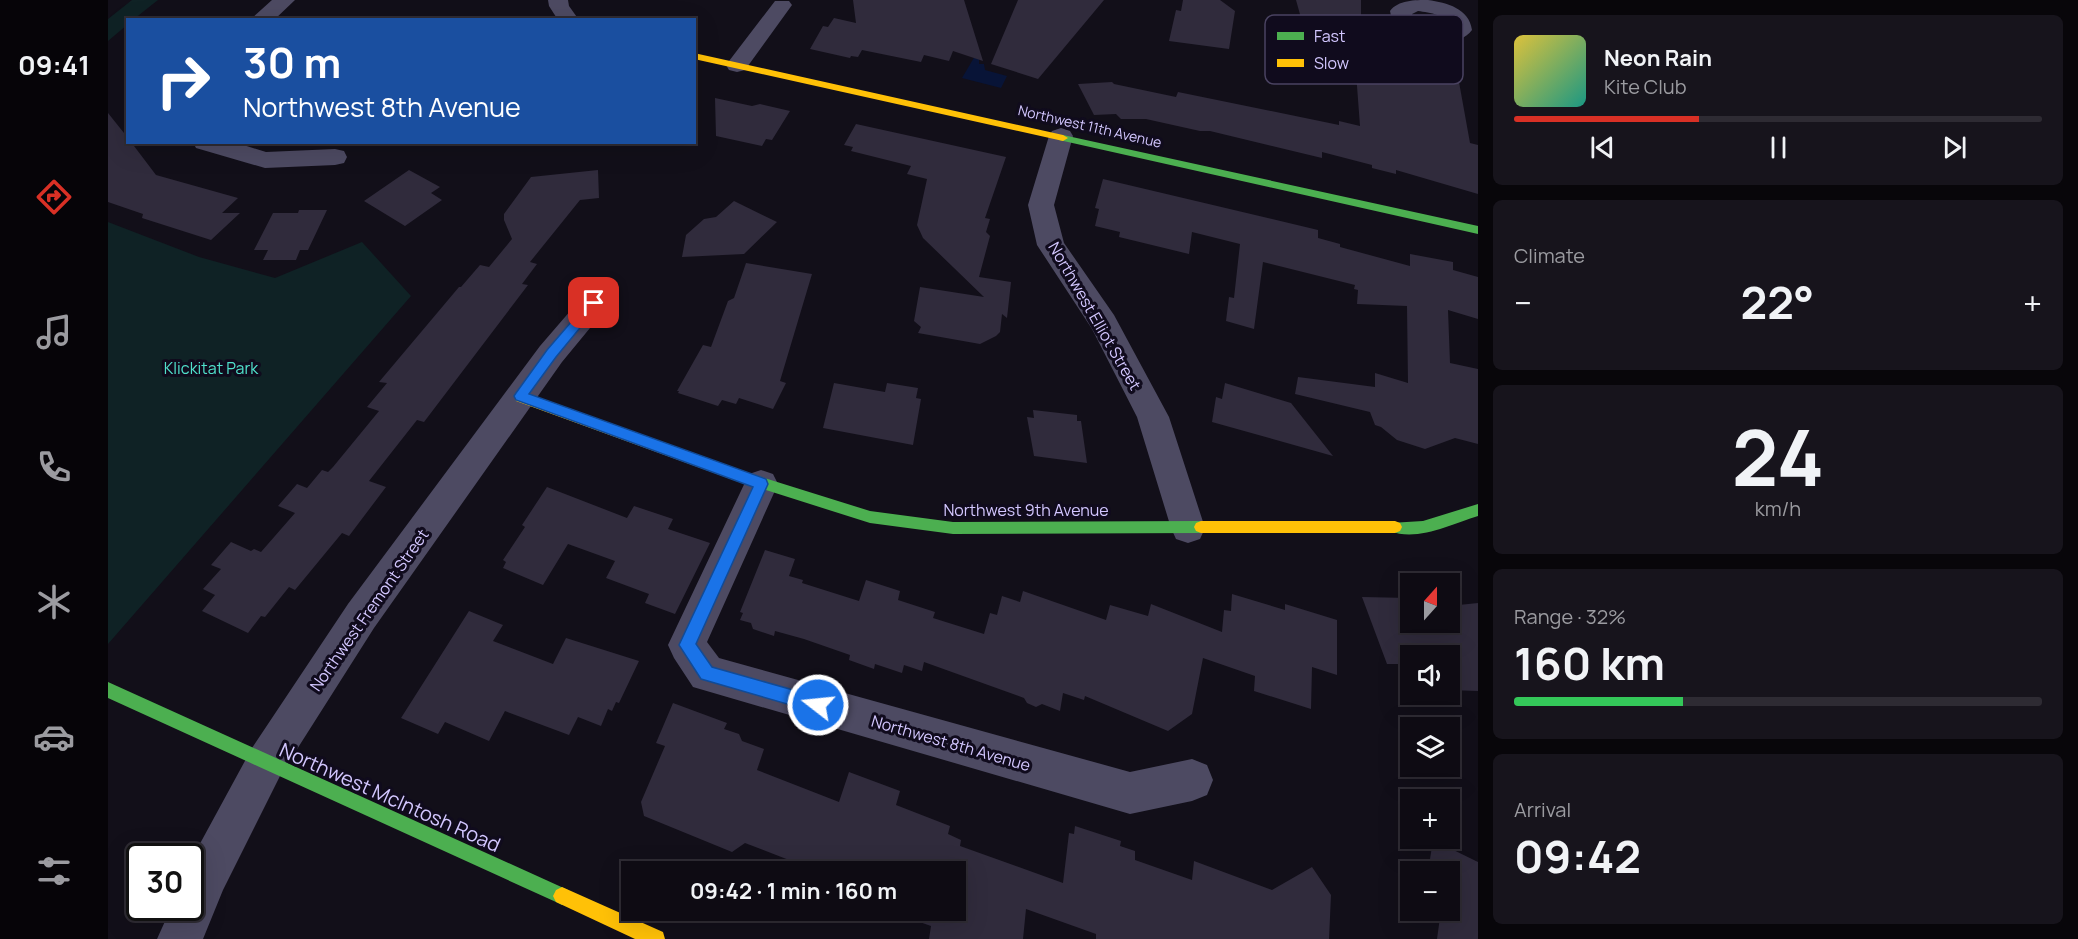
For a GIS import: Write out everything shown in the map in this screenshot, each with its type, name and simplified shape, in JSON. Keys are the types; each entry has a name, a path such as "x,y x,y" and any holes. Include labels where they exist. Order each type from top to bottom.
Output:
{"street":[{"path":"262,18 285,0"},
{"path":"558,0 559,6 568,18"},
{"path":"737,65 782,5"},
{"name":"Northwest 11th Avenue","path":"696,56 1478,230"},
{"name":"Northwest Elliot Street","path":"1061,136 1041,205 1051,244 1104,324 1153,417 1188,528"},
{"path":"212,144 265,160 335,157"},
{"name":"Northwest Fremont Street","path":"180,939 207,874 266,762 361,616 551,354 594,303"},
{"name":"Northwest 9th Avenue","path":"520,396 761,484 870,517 953,528 1423,527 1478,510"},
{"name":"Northwest 8th Avenue","path":"761,484 687,645 707,674 1130,793 1192,780"},
{"name":"Northwest McIntosh Road","path":"108,690 656,939"}],"green space":[{"path":"132,0 158,0 135,18 126,18 126,26 108,41 108,19"},
{"name":"Klickitat Park","path":"108,222 199,257 275,278 362,242 411,296 108,644"}],"water":[{"path":"975,56 979,57 979,64 984,64 985,70 1007,76 1001,88 962,78"}],"building":[{"path":"853,0 964,0 983,61 953,51 949,61 924,55 921,62 862,50 858,57 851,56 850,58 810,49 823,26 828,27 834,18 856,23"},
{"path":"1018,0 1104,0 1038,79 991,64"},
{"path":"1183,0 1220,0 1235,11 1229,49 1169,41 1176,10 1181,11"},
{"path":"1296,0 1361,0 1361,15 1300,15"},
{"path":"1112,82 1176,97 1178,92 1339,125 1339,121 1360,126 1357,84 1459,84 1470,143 1478,145 1478,194 1396,170 1396,174 1372,168 1372,165 1322,152 1322,158 1210,131 1200,131 1146,119 1121,119 1116,114 1094,115 1078,84"},
{"path":"715,98 790,111 772,140 766,139 762,146 716,136"},
{"path":"108,113 126,136 126,144 133,144 156,175 238,198 222,213 240,213 211,240 142,218 143,214 108,202"},
{"path":"856,124 1006,157 985,218 990,219 986,232 990,236 979,277 1011,282 1007,318 1002,314 1000,332 996,336 980,344 918,333 921,327 914,321 920,287 984,297 923,238 917,225 927,179 907,174 911,166 851,151 853,147 844,145"},
{"path":"409,170 440,187 431,193 442,200 405,226 364,201"},
{"path":"598,170 599,198 580,200 530,262 537,264 522,284 528,285 424,422 417,420 369,481 386,487 349,536 342,533 295,590 289,587 265,617 261,616 248,633 202,611 215,595 203,589 221,569 211,565 231,542 251,551 254,549 261,552 295,513 278,506 297,484 307,488 322,470 328,472 333,467 379,411 367,407 387,383 379,382 459,287 480,265 489,267 512,239 504,220 504,214 531,177"},
{"path":"1103,179 1318,230 1318,238 1340,244 1340,247 1410,266 1410,254 1453,262 1453,270 1478,277 1478,319 1448,310 1450,363 1478,369 1478,444 1455,438 1425,449 1397,440 1375,425 1370,412 1295,394 1298,377 1375,387 1375,373 1408,383 1407,306 1357,304 1358,290 1354,289 1355,285 1263,262 1254,329 1226,321 1229,297 1234,298 1240,244 1192,232 1189,254 1119,237 1120,232 1095,226 1099,209 1095,208"},
{"path":"734,201 777,222 744,254 682,257 686,235 704,219 716,217"},
{"path":"299,210 327,210 308,250 300,250 296,260 263,260 268,250 254,250 273,213 298,213"},
{"path":"746,263 812,274 780,381 786,383 773,409 739,398 736,404 722,400 718,406 677,391 703,345 711,347 728,301 734,298"},
{"path":"834,383 885,392 887,383 918,388 916,398 921,399 913,445 823,428"},
{"path":"1225,383 1291,403 1333,456 1212,422 1216,397 1222,399"},
{"path":"1033,410 1077,415 1077,421 1081,421 1087,463 1034,456 1027,417 1034,418"},
{"path":"547,487 627,518 634,506 673,519 668,529 710,543 675,614 645,603 649,594 606,578 615,561 568,544 543,585 503,568 506,562 503,560 525,527 522,525"},
{"path":"765,550 795,559 789,576 803,580 802,583 859,601 866,580 900,591 898,600 935,612 933,618 984,634 990,613 997,615 1002,596 1020,602 1023,591 1106,620 1110,605 1148,616 1151,604 1222,632 1224,610 1231,611 1232,594 1285,610 1285,604 1337,620 1337,675 1312,667 1311,709 1254,691 1255,676 1203,658 1192,714 1168,731 1085,696 1084,700 1063,693 1060,711 1042,704 1036,707 1027,703 1024,698 924,662 922,671 904,665 902,673 875,664 874,669 849,660 850,655 804,639 775,631 774,636 753,629 751,623 740,620 743,613 740,612"},
{"path":"1362,597 1400,598 1400,633 1460,633 1460,605 1478,603 1478,691 1460,690 1460,645 1400,645 1400,664 1387,664"},
{"path":"469,611 503,625 493,641 553,664 566,638 639,661 619,703 616,702 612,711 608,709 601,726 578,717 569,735 505,711 489,741 445,722 438,734 401,718"},
{"path":"673,703 727,723 724,729 739,734 742,741 764,749 757,770 839,802 849,772 900,791 896,805 950,826 948,834 961,840 960,846 1063,883 1069,833 1074,834 1075,826 1121,841 1120,846 1135,851 1135,860 1192,880 1194,861 1272,890 1312,867 1331,895 1329,939 1096,939 1096,934 1026,909 1023,939 929,939 931,926 917,921 966,921 966,861 789,861 745,843 732,852 644,816 641,802 665,746 656,743"},
{"path":"1432,849 1451,849 1478,862 1478,939 1437,939 1439,921 1460,921 1460,861 1430,861"}],"traffic: fast":[{"path":"1063,138 1478,230"},
{"path":"739,476 870,517 953,528 1201,527"},
{"path":"1395,527 1423,527 1478,510"},
{"path":"108,690 562,896"}],"traffic: slow":[{"path":"696,56 1063,138"},
{"path":"521,397 739,476"},
{"path":"1201,527 1395,527"},
{"path":"562,896 656,939"}],"route":[{"path":"594,303 551,354 520,396 761,484 687,645 707,674 818,705"}]}
